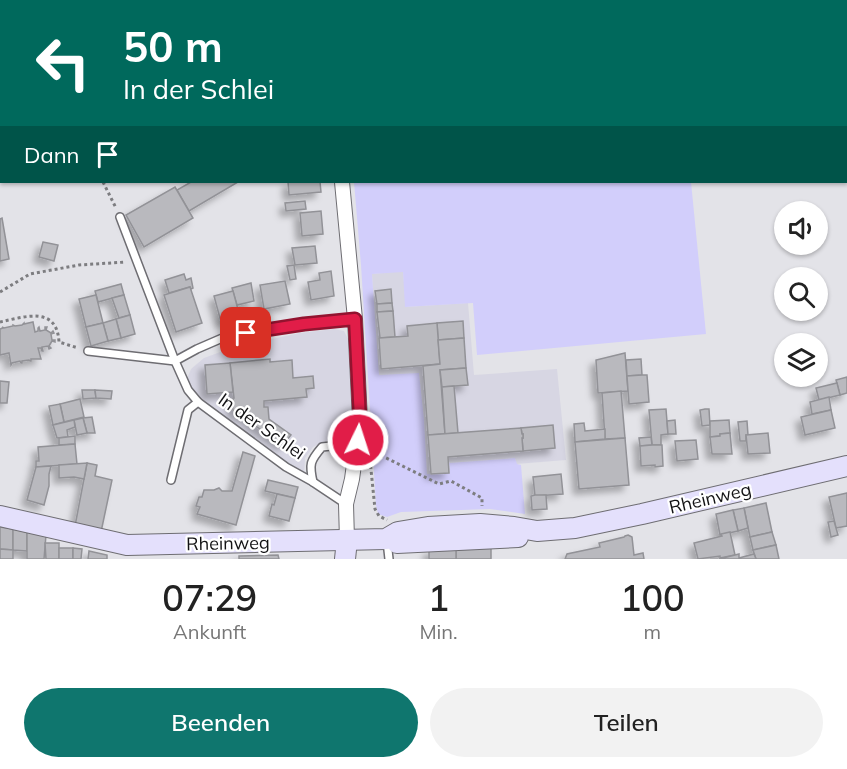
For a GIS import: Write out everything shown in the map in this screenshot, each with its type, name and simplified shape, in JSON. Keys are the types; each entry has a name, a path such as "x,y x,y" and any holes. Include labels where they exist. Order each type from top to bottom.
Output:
{"main road":[{"name":"Rheinweg","path":"0,516 127,545 346,550 386,539 396,543 525,537 537,531 574,528 642,514 847,466"}],"street":[{"path":"342,183 355,319 360,420 352,479 346,504 346,550"}],"lane":[{"name":"In der Schlei","path":"120,217 188,390 198,402 286,467 346,504"},
{"path":"88,351 175,361 227,336 355,319"},
{"path":"171,480 188,410 198,402"},
{"path":"313,482 310,470 311,461 322,447 358,440"},
{"path":"386,539 389,559"}],"path":[{"path":"103,183 120,217"},
{"path":"0,292 30,274 79,265 137,261"},
{"path":"0,322 33,315 43,316 56,328 59,342 67,346"},
{"path":"392,519 385,520 375,509 370,450 439,484 451,481 482,498 482,511"}],"shaded area":[{"path":"354,183 691,183 706,334 477,355 473,303 405,307 403,272 372,274 379,375 419,373 427,474 450,473 449,463 515,458 517,464 521,465 525,514 490,509 401,512 387,517 378,514 376,505"},
{"path":"403,271 406,307 468,303 474,375 557,369 566,460 516,464 515,458 449,463 450,473 427,475 419,374 379,375 372,274"},
{"path":"334,329 344,331 348,339 355,413 352,428 346,436 313,447 305,458 304,475 192,392 186,381 191,369 204,358 234,347 300,333"}],"building":[{"path":"189,183 236,183 189,211 177,190"},
{"path":"288,183 320,183 321,192 289,195"},
{"path":"175,187 193,218 144,247 126,215"},
{"path":"305,201 306,209 286,211 285,203"},
{"path":"321,211 323,234 302,236 300,213"},
{"path":"2,218 9,259 0,261 0,219"},
{"path":"43,242 58,245 54,261 39,257"},
{"path":"315,246 317,263 295,265 292,248"},
{"path":"294,265 296,279 290,280 287,266"},
{"path":"331,271 334,296 311,300 308,282 320,280 319,273"},
{"path":"184,274 186,280 191,278 193,288 169,293 165,280"},
{"path":"285,281 290,304 264,309 260,285"},
{"path":"251,283 254,301 237,305 232,288"},
{"path":"121,284 124,295 98,302 95,291"},
{"path":"190,287 202,323 176,332 164,295"},
{"path":"391,289 392,303 377,304 375,291"},
{"path":"233,291 240,317 221,322 214,296"},
{"path":"96,295 103,323 86,327 79,299"},
{"path":"124,295 130,315 119,318 112,298"},
{"path":"392,303 393,311 377,312 377,304"},
{"path":"393,311 395,337 380,338 377,312"},
{"path":"130,315 135,334 121,338 116,319"},
{"path":"116,319 121,338 108,341 103,323"},
{"path":"463,321 464,338 438,340 437,323"},
{"path":"33,322 35,332 39,327 40,331 47,327 46,330 51,333 53,331 52,340 55,342 52,341 49,349 48,346 42,347 43,351 38,348 41,359 31,359 31,361 22,361 22,363 20,361 11,365 9,353 0,355 0,329"},
{"path":"103,323 108,341 91,346 86,327"},
{"path":"437,323 440,364 381,369 379,338 408,336 407,326"},
{"path":"464,338 466,368 440,370 445,434 428,435 423,366 440,364 438,340"},
{"path":"625,353 628,391 598,393 596,360"},
{"path":"270,359 270,362 292,360 293,378 313,376 314,388 306,389 307,397 264,401 264,407 268,407 269,419 291,435 283,445 233,410 230,363"},
{"path":"641,359 642,375 627,376 626,360"},
{"path":"230,363 233,392 207,394 205,365"},
{"path":"466,368 468,385 442,387 440,370"},
{"path":"647,375 649,402 629,404 627,376"},
{"path":"847,377 847,393 840,395 836,380"},
{"path":"0,381 9,382 7,403 0,403"},
{"path":"837,383 840,395 819,400 816,388 828,387"},
{"path":"454,386 458,433 445,434 442,387"},
{"path":"82,390 95,390 96,398 83,399"},
{"path":"95,390 112,391 111,399 96,398"},
{"path":"621,391 625,438 605,439 602,393"},
{"path":"829,397 831,410 812,414 810,402"},
{"path":"80,399 84,417 64,422 60,404"},
{"path":"60,404 64,422 53,425 49,406"},
{"path":"666,409 668,434 661,435 661,445 652,445 649,410"},
{"path":"709,409 710,425 702,426 700,410"},
{"path":"831,410 835,428 805,435 801,417"},
{"path":"92,417 95,433 87,433 83,418"},
{"path":"83,418 87,433 77,435 74,420"},
{"path":"74,420 75,427 67,430 68,437 57,438 53,425"},
{"path":"675,420 676,434 668,434 667,421"},
{"path":"729,420 730,433 710,437 710,421"},
{"path":"747,421 746,441 740,441 738,422"},
{"path":"584,423 585,431 605,429 605,439 575,442 574,424"},
{"path":"553,425 555,448 523,451 521,428"},
{"path":"521,428 523,451 448,457 449,473 431,474 428,435"},
{"path":"730,433 732,454 712,454 710,437"},
{"path":"768,433 770,453 748,454 746,435"},
{"path":"75,436 75,444 59,445 59,438"},
{"path":"651,437 652,445 640,446 639,438"},
{"path":"625,438 629,485 579,489 575,442"},
{"path":"696,440 698,459 677,461 675,441"},
{"path":"75,444 77,464 36,467 36,461 39,461 38,447"},
{"path":"662,445 663,466 641,466 640,446"},
{"path":"243,452 255,456 236,525 197,514 200,507 196,506 204,490 219,488 222,491 232,491"},
{"path":"87,463 97,465 95,476 112,480 101,532 75,526"},
{"path":"87,463 84,479 59,478 59,465"},
{"path":"51,466 44,505 27,500 36,467"},
{"path":"561,474 563,494 535,496 533,477"},
{"path":"268,480 298,487 295,498 265,491"},
{"path":"847,493 847,526 836,528 829,497"},
{"path":"277,494 295,498 289,521 269,516"},
{"path":"546,495 547,509 532,510 531,496"},
{"path":"766,503 772,532 750,537 744,508"},
{"path":"744,508 748,528 738,531 733,510"},
{"path":"733,510 738,531 720,535 716,514"},
{"path":"834,521 838,535 831,537 828,522"},
{"path":"0,527 13,529 13,550 0,549"},
{"path":"13,529 27,532 27,551 13,550"},
{"path":"27,532 46,535 44,559 27,559"},
{"path":"730,532 735,555 698,559 694,543"},
{"path":"772,532 776,545 753,550 750,537"},
{"path":"628,535 632,537 634,555 643,553 644,559 565,559 567,554 600,547 599,543"},
{"path":"45,543 59,543 59,559 46,559"},
{"path":"776,545 779,559 756,559 753,550"},
{"path":"491,547 491,559 456,559 456,549"},
{"path":"59,548 73,548 73,559 59,559"},
{"path":"73,548 82,549 81,559 73,559"},
{"path":"0,549 13,550 13,559 0,559"},
{"path":"456,549 456,559 429,559 429,550"},
{"path":"89,551 107,555 107,559 88,559"},
{"path":"739,554 739,558 754,554 756,559 719,559"},
{"path":"278,555 279,559 239,559 239,556"}],"route":[{"path":"246,333 355,319 360,420 358,440"}]}
